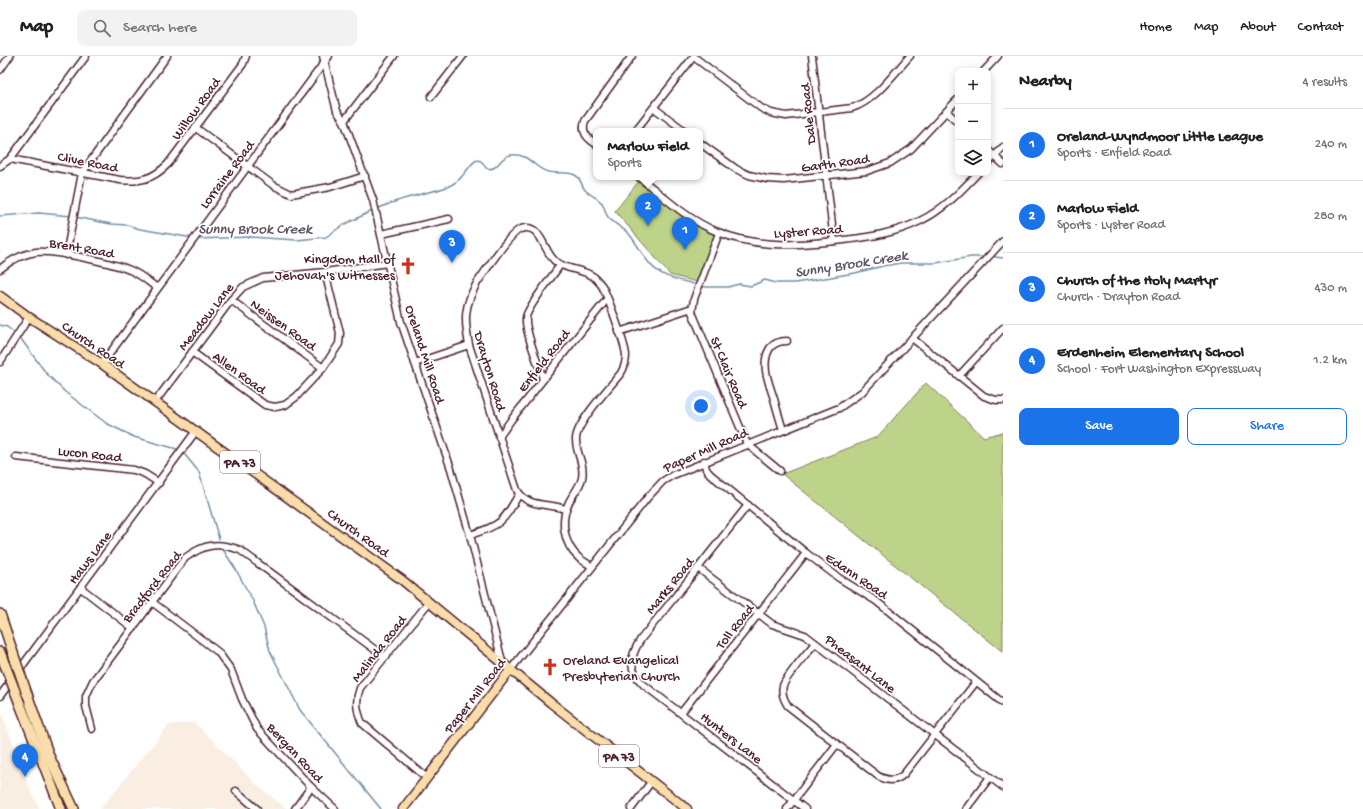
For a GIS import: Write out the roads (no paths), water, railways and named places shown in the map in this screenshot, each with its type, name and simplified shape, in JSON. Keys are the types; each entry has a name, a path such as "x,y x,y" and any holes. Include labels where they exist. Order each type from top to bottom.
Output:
{"highway":[{"path":"0,614 49,756 74,809"},
{"path":"0,652 45,770 62,809"}],"main road":[{"name":"Church Road","path":"0,296 29,317 102,364 340,534 429,602 551,703 687,809"},
{"name":"Paper Mill Road","path":"403,809 511,669"}],"street":[{"path":"0,70 10,56"},
{"path":"0,166 10,159 86,56"},
{"path":"66,255 82,173 167,56"},
{"name":"Willow Road","path":"161,172 196,128 243,64 246,56"},
{"name":"Lorraine Road","path":"102,364 247,166 323,59 329,56"},
{"path":"344,121 394,56"},
{"path":"431,97 464,56"},
{"path":"593,142 586,136 583,129 587,116 632,56"},
{"path":"637,128 694,56 756,104 771,113 786,116 852,108 866,102 910,56"},
{"name":"Dale Road","path":"812,56 834,241"},
{"path":"987,68 998,56"},
{"name":"Oreland Mill Road","path":"323,59 337,111 344,121 376,209 401,322 451,469 470,535 502,661"},
{"name":"Garth Road","path":"703,145 736,169 758,177 784,180 826,177 867,171 890,163 906,153 955,103"},
{"path":"654,108 681,128"},
{"path":"947,112 955,119"},
{"path":"196,128 273,185 291,194 330,187 365,176"},
{"path":"991,159 1003,147"},
{"path":"991,153 1003,164"},
{"name":"Clive Road","path":"10,159 120,180 137,181 152,177 161,172"},
{"name":"Lyster Road","path":"643,180 699,222 719,233 744,240 776,245 794,245 883,234 920,221 951,200 975,176"},
{"path":"381,234 450,219"},
{"name":"Drayton Road","path":"519,494 514,484 469,345 465,315 467,304 477,283 513,233 520,229 530,228 538,233 550,256 560,265"},
{"path":"619,332 692,308 719,233"},
{"name":"Paper Mill Road","path":"511,669 591,566 658,486 673,474 840,408 852,400 862,392 1003,241"},
{"name":"Brent Road","path":"0,269 10,261 27,254 46,252 123,267 136,273 157,288"},
{"name":"Meadow Lane","path":"155,402 230,300 243,287 263,278 325,272 388,263"},
{"path":"543,379 527,328 526,317 530,308 560,265 568,269 586,272 601,285 607,298 626,354 624,367 621,373 581,423 576,442 583,468 582,480 565,509 564,524 567,540 570,546 578,557 591,566"},
{"path":"324,368 339,344 340,333 325,272"},
{"name":"Enfield Road","path":"499,437 607,298"},
{"name":"Neissen Road","path":"230,300 324,368"},
{"name":"St Clair Road","path":"692,308 747,444"},
{"path":"0,362 29,317"},
{"path":"959,376 1003,328"},
{"path":"912,338 984,396 1002,400"},
{"path":"783,430 766,372 765,361 772,346 780,341 786,341"},
{"path":"415,363 469,345"},
{"name":"Allen Road","path":"192,352 265,405 275,407 284,405 296,397 324,368"},
{"name":"Haws Lane","path":"0,696 196,431"},
{"path":"747,444 780,471"},
{"name":"Lucon Road","path":"16,457 134,470 159,482"},
{"name":"Edann Road","path":"704,461 706,469 710,474 806,553 839,578 876,601 1003,703"},
{"path":"470,535 499,523 508,513 519,494 536,504 558,506 565,509"},
{"name":"Marks Road","path":"644,685 634,672 631,662 634,649 748,505"},
{"name":"Bradford Road","path":"92,729 86,706 86,696 93,681 185,558 193,552 210,545 229,546 240,550 385,657"},
{"name":"Toll Road","path":"681,713 806,553"},
{"name":"Pheasant Lane","path":"698,568 772,624 799,632 816,643 1003,787"},
{"path":"81,588 134,628"},
{"name":"Bergan Road","path":"152,602 218,652 231,670 242,699 257,729 311,787 335,809"},
{"name":"Malinda Road","path":"427,778 362,723 357,712 357,696 360,688 429,602"},
{"path":"816,643 785,682 783,697 788,706 878,776 884,779 892,780 904,774 976,682"},
{"name":"Hunters Lane","path":"644,685 805,809"},
{"path":"787,809 837,744"},
{"path":"966,809 990,777"},
{"path":"631,809 651,782"},
{"path":"296,809 311,787"},
{"path":"236,792 257,809"}],"waterway":[{"name":"Sunny Brook Creek","path":"377,209 399,200 448,187 459,179 477,160 483,163 486,168 490,169 494,168 507,156 523,156 548,172 569,173 577,176 585,190 602,203 608,217 629,234 654,268 664,275 694,284"},
{"name":"Sunny Brook Creek","path":"197,239 250,237 297,240 326,237 343,225 374,210"},
{"name":"Sunny Brook Creek","path":"0,216 39,213 71,216"},
{"name":"Sunny Brook Creek","path":"75,217 111,224 127,225 140,229 193,238"},
{"name":"Sunny Brook Creek","path":"702,287 728,287 739,284 751,286 765,280 776,283 795,283 855,273 901,263 936,263 971,257 981,257"},
{"name":"Sunny Brook Creek","path":"995,257 1003,258"},
{"path":"0,325 7,327 14,332"},
{"path":"21,339 46,373 65,392 106,423 134,437 177,449"},
{"path":"185,455 199,472 219,539"},
{"path":"222,548 253,601 264,627 270,651 300,710 381,809"}],"place":[{"name":"Marlow Field","path":"648,226"},
{"name":"Oreland-Wyndmoor Little League","path":"685,250"},
{"name":"Church of the Holy Martyr","path":"452,263"},
{"name":"Kingdom Hall of Jehovah's Witnesses","path":"408,266"},
{"name":"Oreland Evangelical Presbyterian Church","path":"550,667"},
{"name":"Erdenheim Elementary School","path":"25,777"}]}
